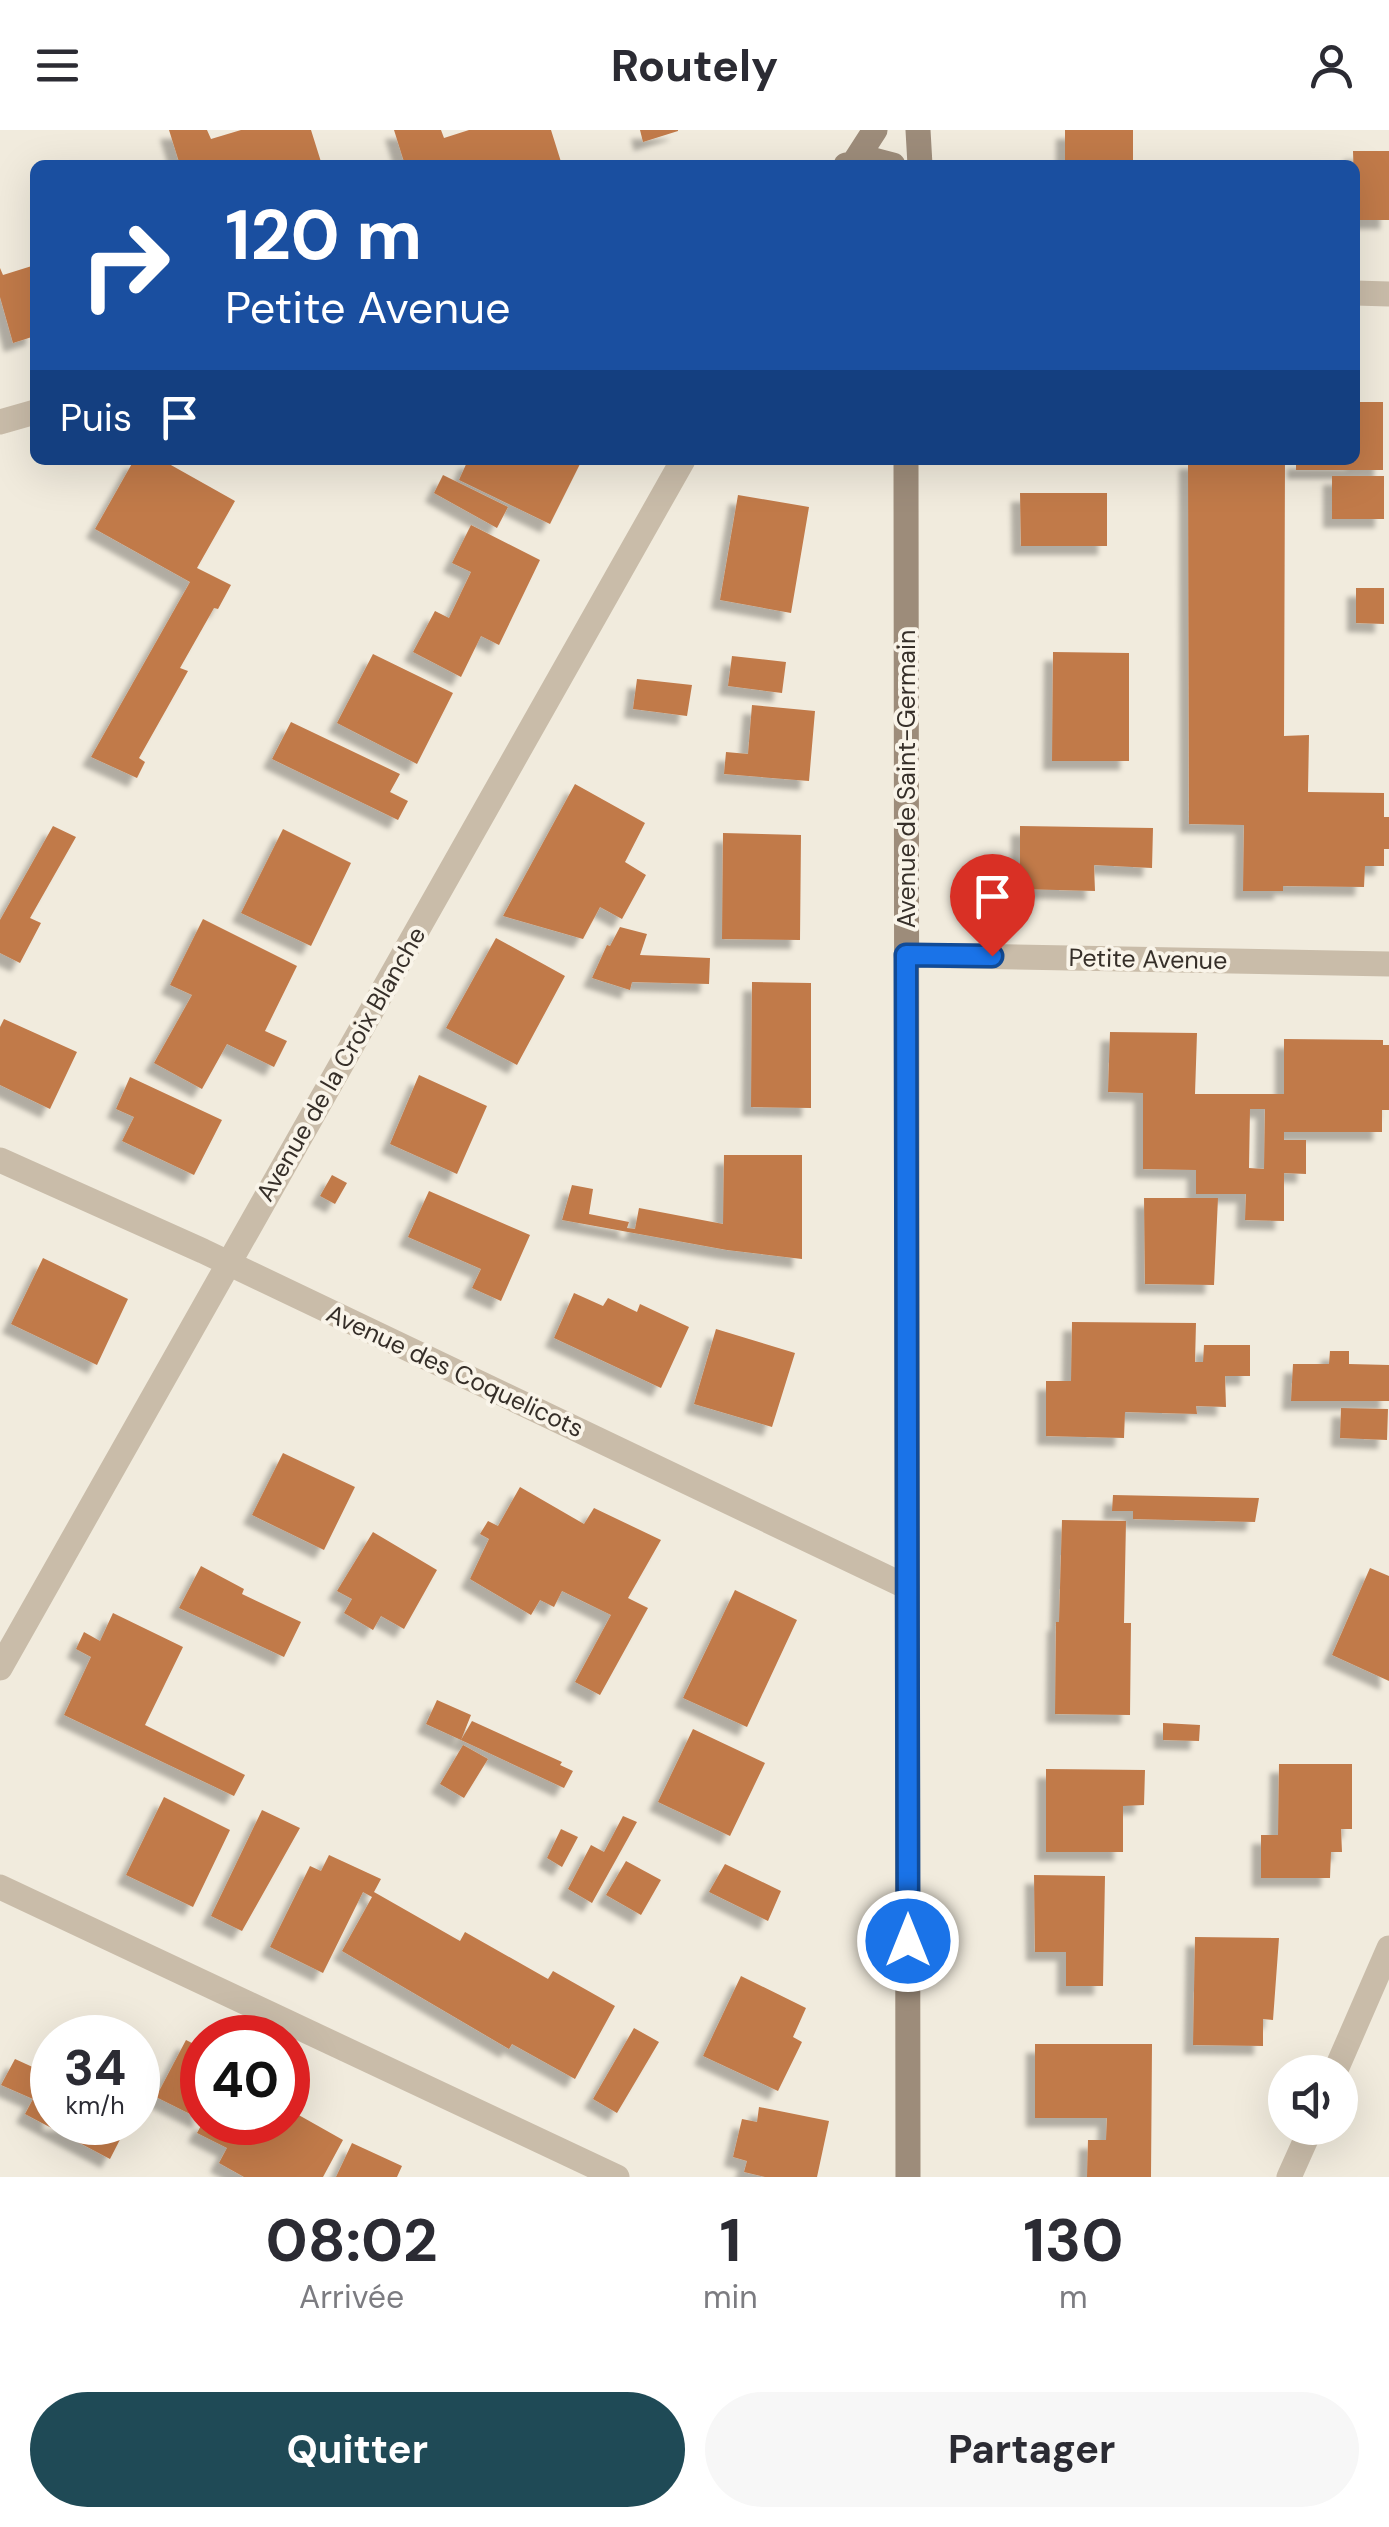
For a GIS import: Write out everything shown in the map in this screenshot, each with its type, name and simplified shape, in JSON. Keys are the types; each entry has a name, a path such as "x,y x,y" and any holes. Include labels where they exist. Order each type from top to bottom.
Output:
{"street":[{"path":"853,160 875,130"},
{"path":"918,130 920,160"},
{"path":"1360,294 1389,294"},
{"path":"0,422 30,413"},
{"name":"Avenue de la Croix Blanche","path":"0,1668 680,465"},
{"name":"Avenue de Saint-Germain","path":"906,465 908,2177"},
{"name":"Petite Avenue","path":"906,955 1389,964"},
{"name":"Avenue des Coquelicots","path":"0,1160 228,1264 907,1587"},
{"path":"0,1886 617,2177"},
{"path":"1343,2055 1387,1958"},
{"path":"1289,2177 1303,2145"}],"building":[{"path":"169,130 207,130 211,139 241,130 311,130 320,160 178,160"},
{"path":"394,130 441,130 444,138 469,130 551,130 560,160 403,160"},
{"path":"640,130 678,130 678,131 643,142"},
{"path":"1065,130 1133,130 1133,160 1065,160"},
{"path":"1353,151 1389,151 1389,220 1360,220 1360,160 1353,160"},
{"path":"30,267 30,338 13,343 0,297 0,268 3,275"},
{"path":"1360,402 1383,402 1383,470 1296,470 1296,465 1360,465"},
{"path":"131,465 171,465 235,501 197,568 231,585 180,668 188,671 139,758 145,762 137,778 91,757 190,582 95,529"},
{"path":"466,465 580,465 550,524 459,480"},
{"path":"1188,465 1285,465 1284,736 1309,735 1308,792 1384,793 1389,849 1384,849 1384,866 1365,866 1364,887 1283,886 1283,891 1243,891 1244,825 1189,824"},
{"path":"443,475 508,507 497,528 434,493"},
{"path":"1332,476 1384,476 1384,519 1332,519"},
{"path":"1020,493 1107,493 1107,546 1021,546"},
{"path":"738,495 809,507 791,613 720,600"},
{"path":"471,525 540,560 499,645 481,636 461,677 413,652 435,611 449,618 471,572 452,563"},
{"path":"1356,588 1384,588 1384,624 1356,623"},
{"path":"1053,652 1129,653 1129,761 1052,761"},
{"path":"373,654 453,693 417,764 337,723"},
{"path":"732,656 786,662 782,693 728,686"},
{"path":"637,679 692,685 687,716 633,709"},
{"path":"752,705 815,711 809,781 724,774 726,752 748,754"},
{"path":"291,722 400,774 390,792 408,801 398,820 272,759"},
{"path":"575,784 645,823 625,862 646,875 622,919 600,907 583,939 503,916"},
{"path":"53,826 76,837 30,918 41,923 20,963 0,953 0,920"},
{"path":"1020,826 1153,828 1152,868 1094,865 1095,891 1020,889"},
{"path":"283,829 351,863 311,946 241,913"},
{"path":"723,833 801,835 800,940 722,939"},
{"path":"203,919 297,966 265,1031 287,1041 274,1067 227,1044 202,1089 154,1063 192,995 170,985"},
{"path":"620,927 647,934 640,955 710,958 709,984 632,982 630,990 592,978"},
{"path":"496,938 565,976 517,1065 446,1028"},
{"path":"752,982 811,983 811,1108 751,1107"},
{"path":"4,1019 77,1052 50,1109 0,1085 0,1027"},
{"path":"1110,1032 1197,1033 1195,1094 1284,1094 1284,1039 1383,1040 1383,1045 1389,1045 1389,1110 1382,1110 1382,1132 1284,1132 1284,1140 1306,1140 1306,1174 1284,1173 1284,1221 1245,1220 1246,1194 1196,1194 1196,1170 1143,1169 1143,1093 1108,1092","holes":["1250,1109 1265,1109 1264,1169 1249,1168"]},
{"path":"419,1075 487,1106 457,1174 390,1144"},
{"path":"130,1077 222,1120 194,1175 122,1141 134,1117 116,1109"},
{"path":"724,1155 802,1155 802,1259 727,1250 562,1220 572,1185 593,1189 589,1214 629,1222 627,1228 635,1229 639,1208 723,1224"},
{"path":"332,1175 347,1183 335,1204 320,1196"},
{"path":"429,1191 530,1235 501,1301 472,1288 481,1269 408,1237"},
{"path":"1144,1198 1218,1198 1214,1285 1145,1284"},
{"path":"43,1258 128,1299 97,1365 11,1324"},
{"path":"574,1293 603,1306 608,1298 637,1312 640,1304 689,1327 661,1388 554,1338"},
{"path":"1072,1322 1196,1323 1195,1362 1203,1362 1204,1345 1250,1345 1250,1376 1225,1376 1226,1407 1196,1406 1197,1414 1125,1412 1124,1438 1046,1436 1046,1381 1071,1381"},
{"path":"716,1329 795,1353 772,1427 694,1404"},
{"path":"1330,1351 1349,1351 1349,1364 1389,1365 1389,1401 1291,1401 1293,1364 1329,1364"},
{"path":"1341,1408 1388,1409 1387,1440 1340,1438"},
{"path":"283,1453 355,1487 324,1550 252,1515"},
{"path":"520,1487 584,1524 594,1508 661,1540 628,1598 648,1608 600,1695 575,1682 611,1615 562,1591 554,1607 540,1600 531,1615 470,1579 489,1539 480,1534 488,1521 498,1526"},
{"path":"1113,1495 1259,1498 1255,1522 1133,1519 1133,1511 1112,1511"},
{"path":"1062,1520 1126,1521 1124,1623 1131,1623 1130,1715 1055,1714"},
{"path":"373,1532 437,1570 404,1629 381,1616 373,1630 344,1613 352,1599 337,1591"},
{"path":"201,1566 244,1589 242,1594 301,1622 284,1657 179,1608"},
{"path":"1370,1568 1389,1576 1389,1681 1332,1655"},
{"path":"735,1590 797,1620 747,1727 683,1698"},
{"path":"113,1613 183,1647 145,1725 245,1775 234,1796 64,1715 91,1657 76,1649 84,1632 100,1641"},
{"path":"437,1700 471,1715 461,1740 426,1724"},
{"path":"472,1721 562,1762 560,1765 573,1771 564,1788 461,1740"},
{"path":"1163,1723 1200,1725 1199,1741 1163,1740"},
{"path":"693,1729 765,1763 730,1836 658,1802"},
{"path":"463,1745 488,1759 464,1798 440,1784"},
{"path":"1279,1764 1352,1764 1352,1829 1341,1829 1342,1852 1331,1852 1330,1878 1261,1878 1261,1835 1278,1835"},
{"path":"1046,1769 1145,1770 1144,1805 1123,1806 1123,1852 1046,1852"},
{"path":"164,1797 230,1830 193,1907 126,1875"},
{"path":"262,1810 300,1828 242,1931 211,1916"},
{"path":"623,1816 637,1822 592,1903 568,1889 591,1845 604,1852"},
{"path":"561,1829 578,1837 562,1867 547,1858"},
{"path":"329,1855 381,1879 374,1892 460,1941 465,1932 548,1979 553,1971 615,2006 575,2079 512,2044 509,2049 342,1951 372,1897 363,1892 323,1973 270,1947 310,1866 321,1871"},
{"path":"626,1861 661,1880 641,1915 606,1895"},
{"path":"725,1864 781,1891 768,1921 709,1892"},
{"path":"1034,1875 1105,1876 1103,1986 1066,1986 1066,1952 1035,1952"},
{"path":"1195,1937 1279,1938 1273,2020 1263,2019 1263,2046 1193,2045"},
{"path":"741,1976 806,2008 793,2037 802,2042 778,2091 703,2056"},
{"path":"634,2028 659,2042 617,2113 593,2099"},
{"path":"1035,2044 1152,2044 1151,2177 1087,2177 1088,2140 1106,2140 1107,2118 1035,2118"},
{"path":"180,2051 180,2109 160,2099 160,2089"},
{"path":"15,2059 30,2066 30,2098 1,2085"},
{"path":"759,2107 829,2121 817,2177 765,2177 744,2172 747,2161 733,2157 742,2119 757,2122"},
{"path":"310,2121 343,2140 323,2177 244,2177 219,2163 227,2148 221,2145 310,2145"},
{"path":"352,2143 402,2166 397,2177 336,2177"},
{"path":"84,2145 117,2145 110,2159"}],"route":[{"path":"908,1941 906,955 992,956"}]}
